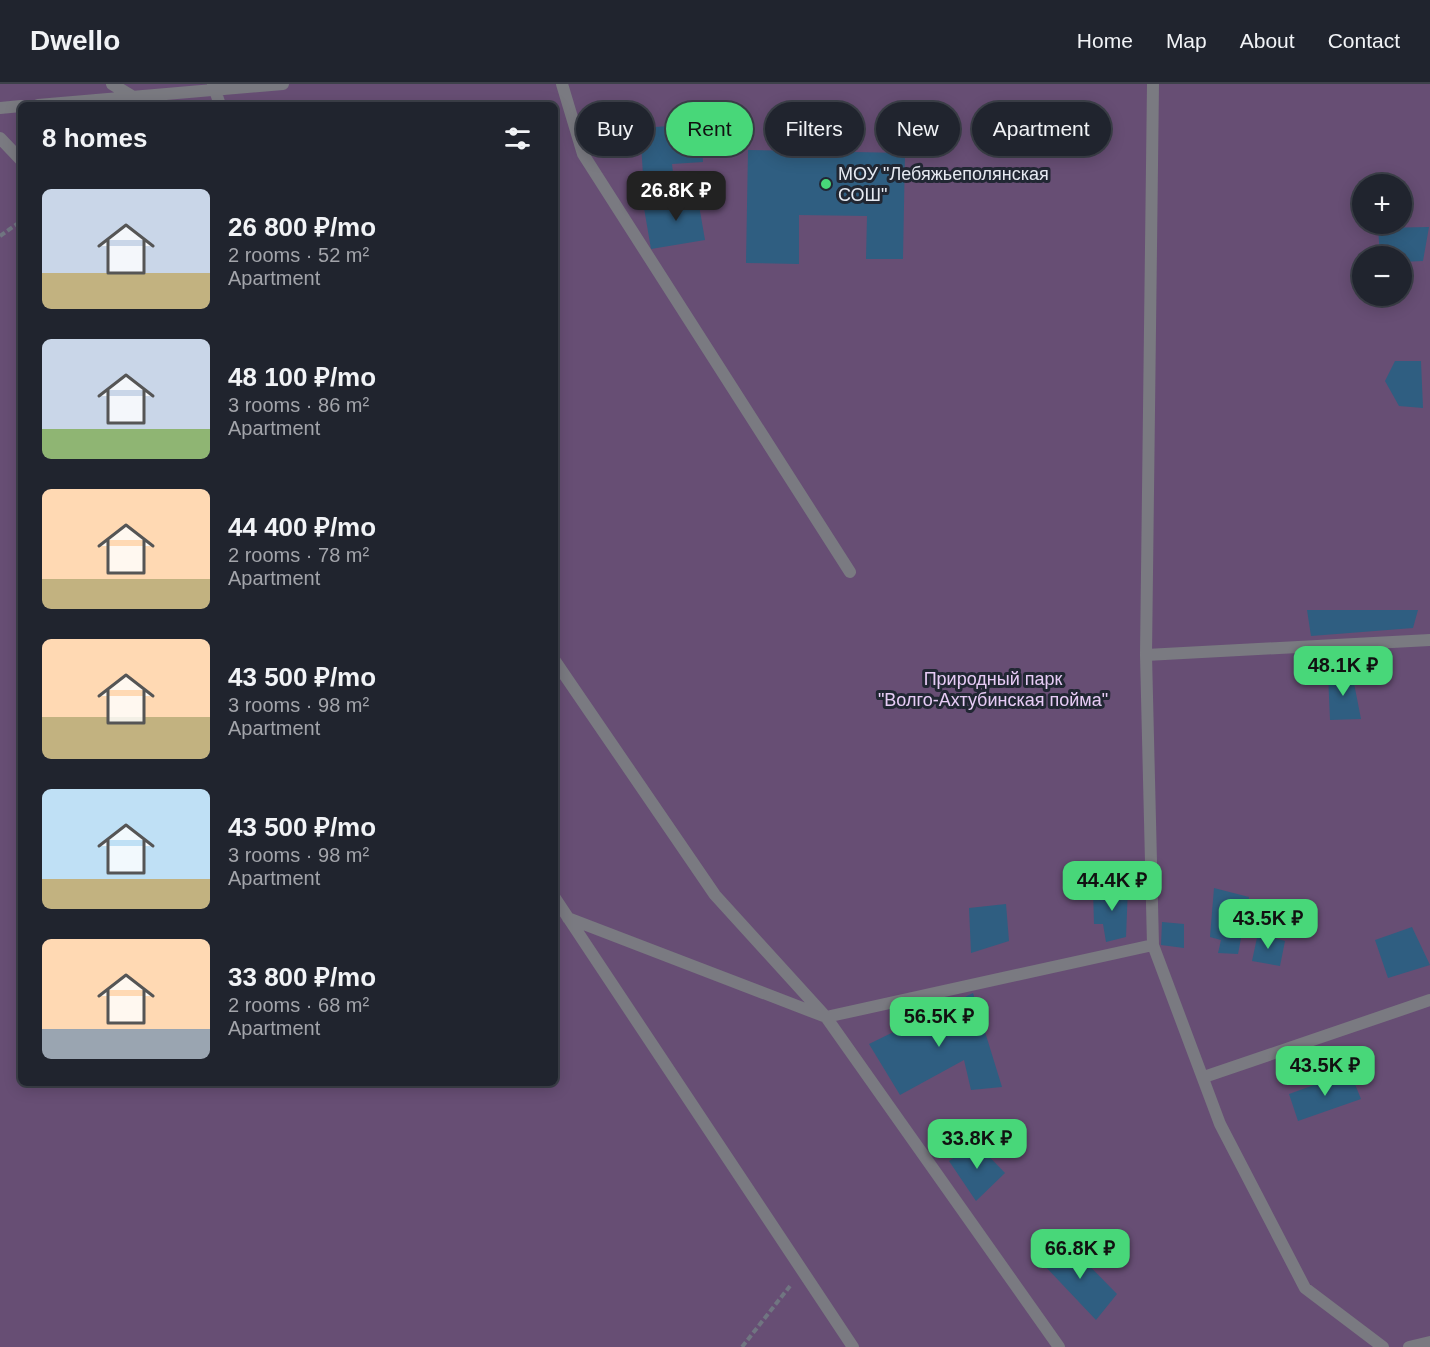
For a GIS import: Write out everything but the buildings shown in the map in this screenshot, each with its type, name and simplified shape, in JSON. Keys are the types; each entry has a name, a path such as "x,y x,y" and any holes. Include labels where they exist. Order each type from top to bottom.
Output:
{"street":[{"path":"112,84 135,98"},
{"path":"80,102 135,98 213,87 283,84"},
{"path":"562,84 583,154 850,572"},
{"path":"1153,84 1146,655 1153,945 1220,1124 1305,1288 1383,1347"},
{"path":"213,87 219,102"},
{"path":"0,108 18,106"},
{"path":"0,138 18,157"},
{"path":"1146,655 1430,640"},
{"path":"558,665 715,895 825,1017 1059,1347"},
{"path":"558,903 853,1347"},
{"path":"568,918 825,1017 1153,945"},
{"path":"1204,1077 1430,1000"},
{"path":"1408,1347 1430,1342"}],"path":[{"path":"0,236 18,223"},
{"path":"742,1347 802,1270"}],"green space":[{"name":"Природный парк \"Волго-Ахтубинская пойма\"","path":"0,84 1430,84 1430,1347 0,1347"}],"place":[{"name":"МОУ \"Лебяжьеполянская СОШ\"","path":"826,184"}]}
